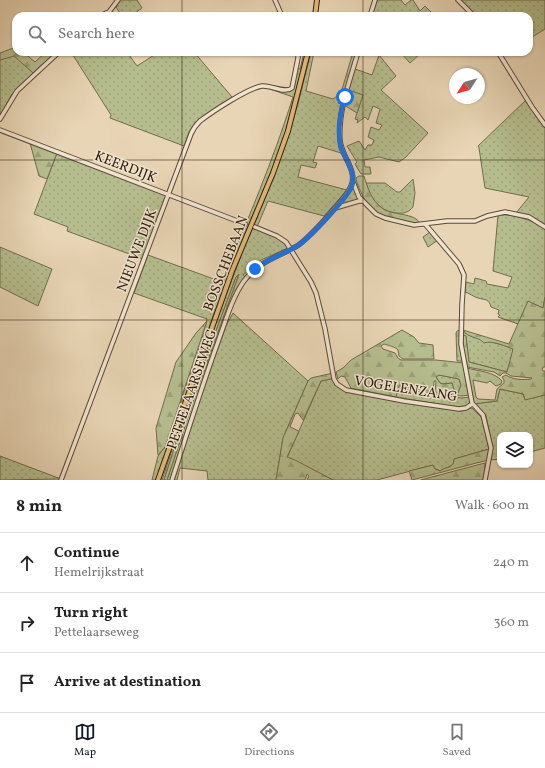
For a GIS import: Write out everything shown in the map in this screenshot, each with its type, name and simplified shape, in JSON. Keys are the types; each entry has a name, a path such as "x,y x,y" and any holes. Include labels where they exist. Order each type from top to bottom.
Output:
{"main road":[{"path":"316,12 317,0"},
{"name":"BOSSCHEBAAN","path":"158,480 232,271 273,173 288,131 307,56"}],"street":[{"path":"109,12 118,0"},
{"path":"275,0 280,12"},
{"path":"371,12 375,0"},
{"path":"458,0 470,12"},
{"path":"0,119 17,91 55,56"},
{"name":"NIEUWE DIJK","path":"61,480 191,134 199,122 221,107 256,87 267,86 288,90 292,88 298,56"},
{"path":"357,56 342,106 340,142 360,197 376,214 385,218 414,225 447,221 475,221 496,213 505,212 529,217 545,227"},
{"path":"500,56 545,125"},
{"name":"KEERDIJK","path":"0,130 245,224"},
{"name":"PETTELAARSEWEG","path":"172,480 210,364 237,292 247,278 262,264 305,240 334,209 350,189 353,181"},
{"name":"PETTELAARSEWEG","path":"334,209 363,201"},
{"path":"424,224 442,243 463,270 464,282 461,344 472,404 483,416 491,448 486,480"},
{"path":"256,227 282,238 291,249"},
{"name":"VOGELENZANG","path":"291,249 311,282 316,294 334,379 340,387 346,390 404,402 459,409 466,408 472,404"}],"green space":[{"path":"120,0 137,0 142,8 136,12 119,12 116,7"},
{"path":"377,0 401,0 405,5 413,0 420,11 425,6 431,12 373,12"},
{"path":"461,0 545,0 545,29 533,36 533,12 473,12"},
{"path":"12,48 12,56 14,56 0,60 0,53"},
{"path":"12,55 15,56 33,73 12,94 0,116 0,60"},
{"path":"14,56 28,56 35,62 42,56 52,56 33,73"},
{"path":"74,56 130,56 137,66 153,56 197,56 232,97 196,122 189,132 184,146 110,118 111,115"},
{"path":"303,56 306,56 294,108 273,168 214,313 157,480 152,480 158,456 165,447 202,339 207,319 134,293 148,255 222,282 268,168 293,97 270,89 291,90 297,69 300,69"},
{"path":"310,56 313,56 306,91 333,99 341,93 343,95 342,100 338,103 341,104 339,135 341,153 318,146 313,162 317,163 315,168 301,165 298,177 347,190 324,216 268,201 257,227 254,226 253,228 276,237 288,245 288,248 261,260 243,275 246,278 235,294 171,480 167,480 197,390 238,277 236,277 187,409 164,480 162,480 202,359 250,232 283,152 298,104"},
{"path":"352,56 357,56 342,103 338,103 342,100 343,95 341,93"},
{"path":"380,56 396,76 381,90 428,133 406,157 399,162 379,157 364,160 365,167 370,167 371,174 361,174 355,164 357,162 347,146 359,141 365,150 368,145 372,145 374,140 368,137 371,127 379,130 382,125 376,123 380,109 373,106 368,120 365,117 357,123 358,120 355,119 363,95 348,90 355,69 372,75"},
{"path":"404,56 418,56 410,63"},
{"path":"348,90 363,95 357,113 344,105"},
{"path":"526,100 545,128 545,225 516,213 529,197 485,188 478,146"},
{"path":"30,143 57,153 47,179 39,176"},
{"path":"57,153 164,194 166,197 143,259 67,231 68,227 34,214"},
{"path":"359,176 364,176 373,198 378,205 391,212 414,218 418,220 420,224 411,224 394,220 378,213 365,200 359,189 356,178"},
{"path":"413,179 415,193 413,207 404,213 390,212 380,207 370,194 366,183 385,183 397,192 400,192"},
{"path":"353,185 361,200 338,206"},
{"path":"498,215 523,218 545,229 545,297 543,308 528,302 518,324 498,317 500,315 498,314 499,310 491,307 488,301 465,292 466,282 474,284 475,278 486,281 487,284 508,288 512,277 493,271"},
{"path":"430,232 438,240 428,247 423,237"},
{"path":"0,247 52,269 38,306 0,287"},
{"path":"239,274 197,390 167,480 164,480 187,409 236,277"},
{"path":"545,297 545,367 542,369 545,371 545,395 525,400 523,394 500,389 497,401 474,404 467,368 491,374 502,381 501,384 496,386 490,381 487,383 473,380 476,397 478,399 495,400 497,389 504,383 502,377 506,375 518,379 532,378 511,376 506,373 503,373 500,376 494,372 467,367 463,346 463,335 466,336 469,362 507,372 513,349 495,343 484,343 479,339 465,333 463,330 509,344 528,301 543,308"},
{"path":"233,313 308,381 283,438 276,480 208,480 207,471 180,468 177,480 173,480 206,380 226,326"},
{"path":"207,321 165,447 158,455 156,428 176,362 196,333"},
{"path":"402,330 414,337 419,343 433,345 434,359 403,359 399,356 398,350 395,348 384,344 381,346 383,349 395,353 401,360 436,360 464,363 469,395 461,396 435,392 436,381 434,381 433,392 399,386 396,397 351,388 345,377 341,376 338,379 336,372 343,368 351,360","holes":["439,375 459,379 461,385 458,393 454,390 452,383 440,383 436,377"]},
{"path":"460,330 463,361 457,361 456,333"},
{"path":"462,330 463,332 475,337 514,349 507,372 469,362 466,337 463,336"},
{"path":"333,373 335,378 321,381 303,420 298,413 295,414 290,427 299,431 287,457 333,480 307,480 309,476 307,474 305,480 276,480 283,438 308,381 311,378"},
{"path":"439,375 459,379 461,385 458,393 454,390 452,383 440,383 436,377"},
{"path":"335,378 339,387 462,411 472,408 482,418 489,449 455,459 451,466 440,471 435,469 433,465 377,480 333,480 287,458 321,381"},
{"path":"398,388 461,398 470,397 470,402 462,407 456,407 396,397"},
{"path":"500,389 523,394 525,399 545,395 545,448 533,451 533,432 497,432 497,459 491,460 492,444 486,416 474,404 497,401"},
{"path":"489,449 488,460 412,480 409,471 433,465 435,469 440,471 451,466 454,459"},
{"path":"0,456 61,479 0,480"},
{"path":"485,463 484,480 421,480 428,478"}],"route":[{"path":"255,269 268,260 297,246 305,240 342,200 352,186 352,172 340,142 340,122 345,97"}]}
